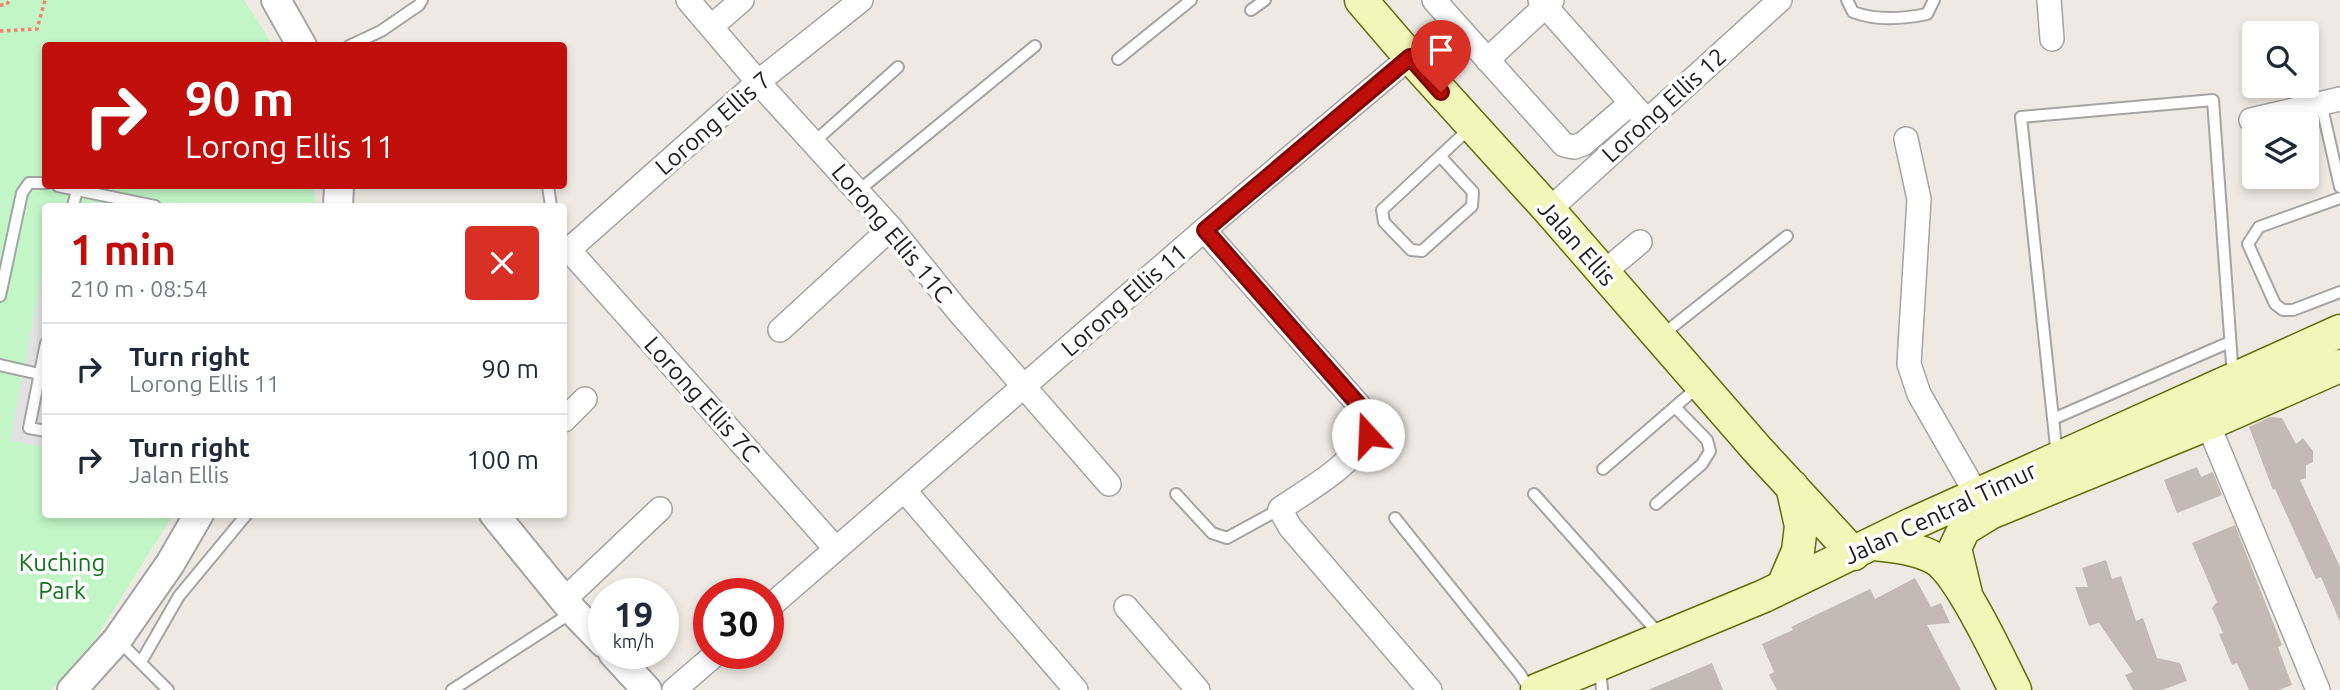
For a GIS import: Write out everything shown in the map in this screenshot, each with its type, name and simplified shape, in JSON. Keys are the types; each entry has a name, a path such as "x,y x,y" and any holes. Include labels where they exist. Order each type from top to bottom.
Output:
{"main road":[{"name":"Jalan Ellis","path":"1361,0 1792,486 1863,549"},
{"name":"Jalan Central Timur","path":"1537,690 1601,677 1662,637 1764,596 1978,495 2340,331"},
{"name":"Jalan Central Timur","path":"1967,598 1955,548 1964,529 1990,513 2208,424 2340,366"},
{"name":"Jalan Ellis","path":"1783,586 1798,551 1801,526 1792,486"},
{"path":"1863,549 1911,550 1938,561 1967,598 2015,690"}],"street":[{"path":"276,0 300,42"},
{"name":"Lorong Ellis 11C","path":"688,0 758,82 891,228 958,311 1109,484"},
{"path":"711,27 741,0"},
{"name":"Lorong Ellis 7","path":"567,245 758,82 861,0"},
{"path":"1434,0 1564,145 1574,147 1583,144 1631,103"},
{"name":"Lorong Ellis 12","path":"1549,210 1780,0"},
{"path":"2049,0 2052,39"},
{"path":"1488,60 1546,2 1647,120"},
{"name":"Lorong Ellis 11","path":"784,594 1205,230 1410,57"},
{"path":"2284,112 2330,101"},
{"path":"1906,139 1919,199 1909,364 1919,394 1978,495"},
{"path":"780,330 891,228"},
{"path":"1205,230 1365,412 1368,435 1359,450 1342,467 1280,509 1290,527 1422,688"},
{"path":"1604,273 1640,242"},
{"name":"Lorong Ellis 7C","path":"567,249 836,549"},
{"path":"567,417 586,399"},
{"path":"2208,424 2318,690"},
{"path":"904,490 1076,690"},
{"path":"569,605 660,509"},
{"path":"72,690 117,640 170,564 197,518"},
{"path":"497,518 588,626"},
{"path":"1126,607 1198,690"},
{"path":"626,669 638,684"},
{"path":"674,690 698,669"}],"lane":[{"path":"358,42 381,31 419,5 422,0"},
{"path":"1118,60 1191,0"},
{"path":"1251,10 1265,0"},
{"path":"1847,0 1853,12 1868,18 1907,18 1927,14 1934,0"},
{"path":"858,191 1035,46"},
{"path":"814,142 898,67"},
{"path":"2057,459 2021,117 2213,100 2233,379"},
{"path":"2330,101 2340,187"},
{"path":"1440,156 1473,192 1472,206 1422,251 1411,250 1384,222 1382,210 1440,156 1473,126"},
{"path":"0,296 22,193 29,183 42,183"},
{"path":"72,189 140,203"},
{"path":"74,203 77,190"},
{"path":"2340,198 2259,227 2248,244 2275,304 2283,310 2292,310 2340,292"},
{"path":"1660,337 1787,236"},
{"path":"2053,419 2230,342"},
{"path":"42,361 29,428 42,430"},
{"path":"0,365 39,374"},
{"path":"1603,468 1701,384"},
{"path":"1656,504 1702,464 1710,451 1707,440 1675,407"},
{"path":"1176,494 1212,533 1227,538 1280,509"},
{"path":"1534,494 1662,637"},
{"path":"141,662 180,596 244,518"},
{"path":"1395,519 1530,690"},
{"path":"452,690 569,605"},
{"path":"117,640 168,690"}],"path":[{"path":"0,5 6,5 10,0"},
{"path":"0,30 37,29 45,0"}],"green space":[{"name":"Kuching Park","path":"0,0 244,0 270,42 42,42 42,189 313,189 316,203 42,203 42,518 171,518 84,657 51,690 0,690"}],"shaded area":[{"path":"42,273 42,447 10,440"}],"building":[{"path":"2270,417 2282,418 2296,444 2303,438 2313,451 2313,462 2306,465 2306,478 2300,480 2340,567 2340,622 2321,577 2316,579 2275,489 2273,490 2249,427"},
{"path":"2197,467 2201,477 2213,472 2222,495 2177,513 2164,480"},
{"path":"2235,525 2282,645 2278,647 2292,685 2279,690 2249,690 2237,663 2232,665 2219,634 2223,633 2212,608 2217,602 2192,543"},
{"path":"2106,560 2112,579 2121,576 2136,621 2143,618 2157,658 2180,663 2187,681 2162,690 2133,690 2125,675 2133,672 2099,623 2089,626 2075,587 2088,587 2082,568"},
{"path":"1915,578 1931,607 1941,603 1950,623 1927,625 1961,690 1777,690 1769,675 1774,672 1762,644 1870,589 1875,599"},
{"path":"1712,663 1723,690 1648,690"}],"route":[{"path":"1368,435 1365,412 1205,230 1410,57 1441,92"}]}
